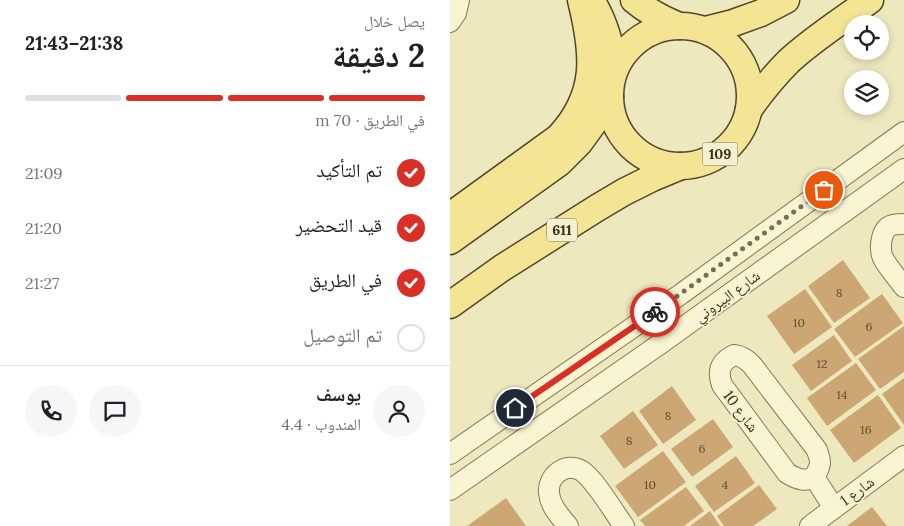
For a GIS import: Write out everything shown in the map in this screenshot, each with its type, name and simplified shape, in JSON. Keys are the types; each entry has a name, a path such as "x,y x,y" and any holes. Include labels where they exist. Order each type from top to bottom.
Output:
{"main road":[{"path":"450,216 559,137 577,114 584,100 590,70 587,32 581,0"},
{"path":"591,0 606,29 612,50 614,70"},
{"path":"634,0 661,19 679,26"},
{"path":"705,30 734,23 761,13 786,0"},
{"path":"749,109 767,84 788,62 811,42 870,0"},
{"name":"109","path":"679,26 705,30 717,36 728,45 744,68 750,95 749,109 745,122 730,145 720,154 707,161 681,166 654,162 631,147 615,124 611,111 610,97 614,70 629,47 652,31 665,27 679,26"},
{"path":"450,240 559,163 579,144 610,97"},
{"name":"611","path":"450,306 502,268 597,208 624,192 681,166"}],"street":[{"path":"450,22 456,13 459,0"},
{"name":"شارع البيروني","path":"450,454 680,294 904,132"},
{"name":"شارع البيروني","path":"450,490 660,344 904,169"},
{"path":"904,224 888,227 880,248 883,258 904,287"},
{"path":"680,294 676,306 679,313 693,320"},
{"path":"646,318 654,318 662,323 665,329 660,344"},
{"name":"شارع 10","path":"739,356 752,364 817,450 820,461 819,468 814,477 800,480 787,472 722,385 719,372 722,364 728,358 739,356"},
{"name":"شارع 1","path":"810,526 834,508 901,465"},
{"path":"568,526 552,505 548,485 556,473 562,469 572,467 581,470 591,479 624,526"},
{"path":"814,477 834,508"}],"building":[{"path":"843,260 870,298 834,323 808,286"},
{"path":"805,289 832,327 794,354 767,316"},
{"path":"882,294 903,323 855,357 834,329"},
{"path":"904,326 904,372 880,389 858,359"},
{"path":"834,335 852,361 811,391 792,365"},
{"path":"856,363 876,390 827,426 807,398"},
{"path":"904,378 904,425 882,394"},
{"path":"672,386 696,420 663,444 639,411"},
{"path":"878,395 901,428 854,463 830,430"},
{"path":"633,411 658,445 624,469 600,436"},
{"path":"713,419 733,447 692,477 671,449"},
{"path":"663,451 686,482 638,517 615,486"},
{"path":"736,456 755,483 714,512 695,486"},
{"path":"759,485 777,509 753,526 724,526 717,516"},
{"path":"686,487 704,511 684,526 645,526 640,520"},
{"path":"506,498 526,526 467,526"},
{"path":"872,507 887,526 847,526"},
{"path":"710,511 720,526 690,526"}],"way so far":[{"path":"655,312 824,190"}],"route":[{"path":"515,408 655,312"}]}
